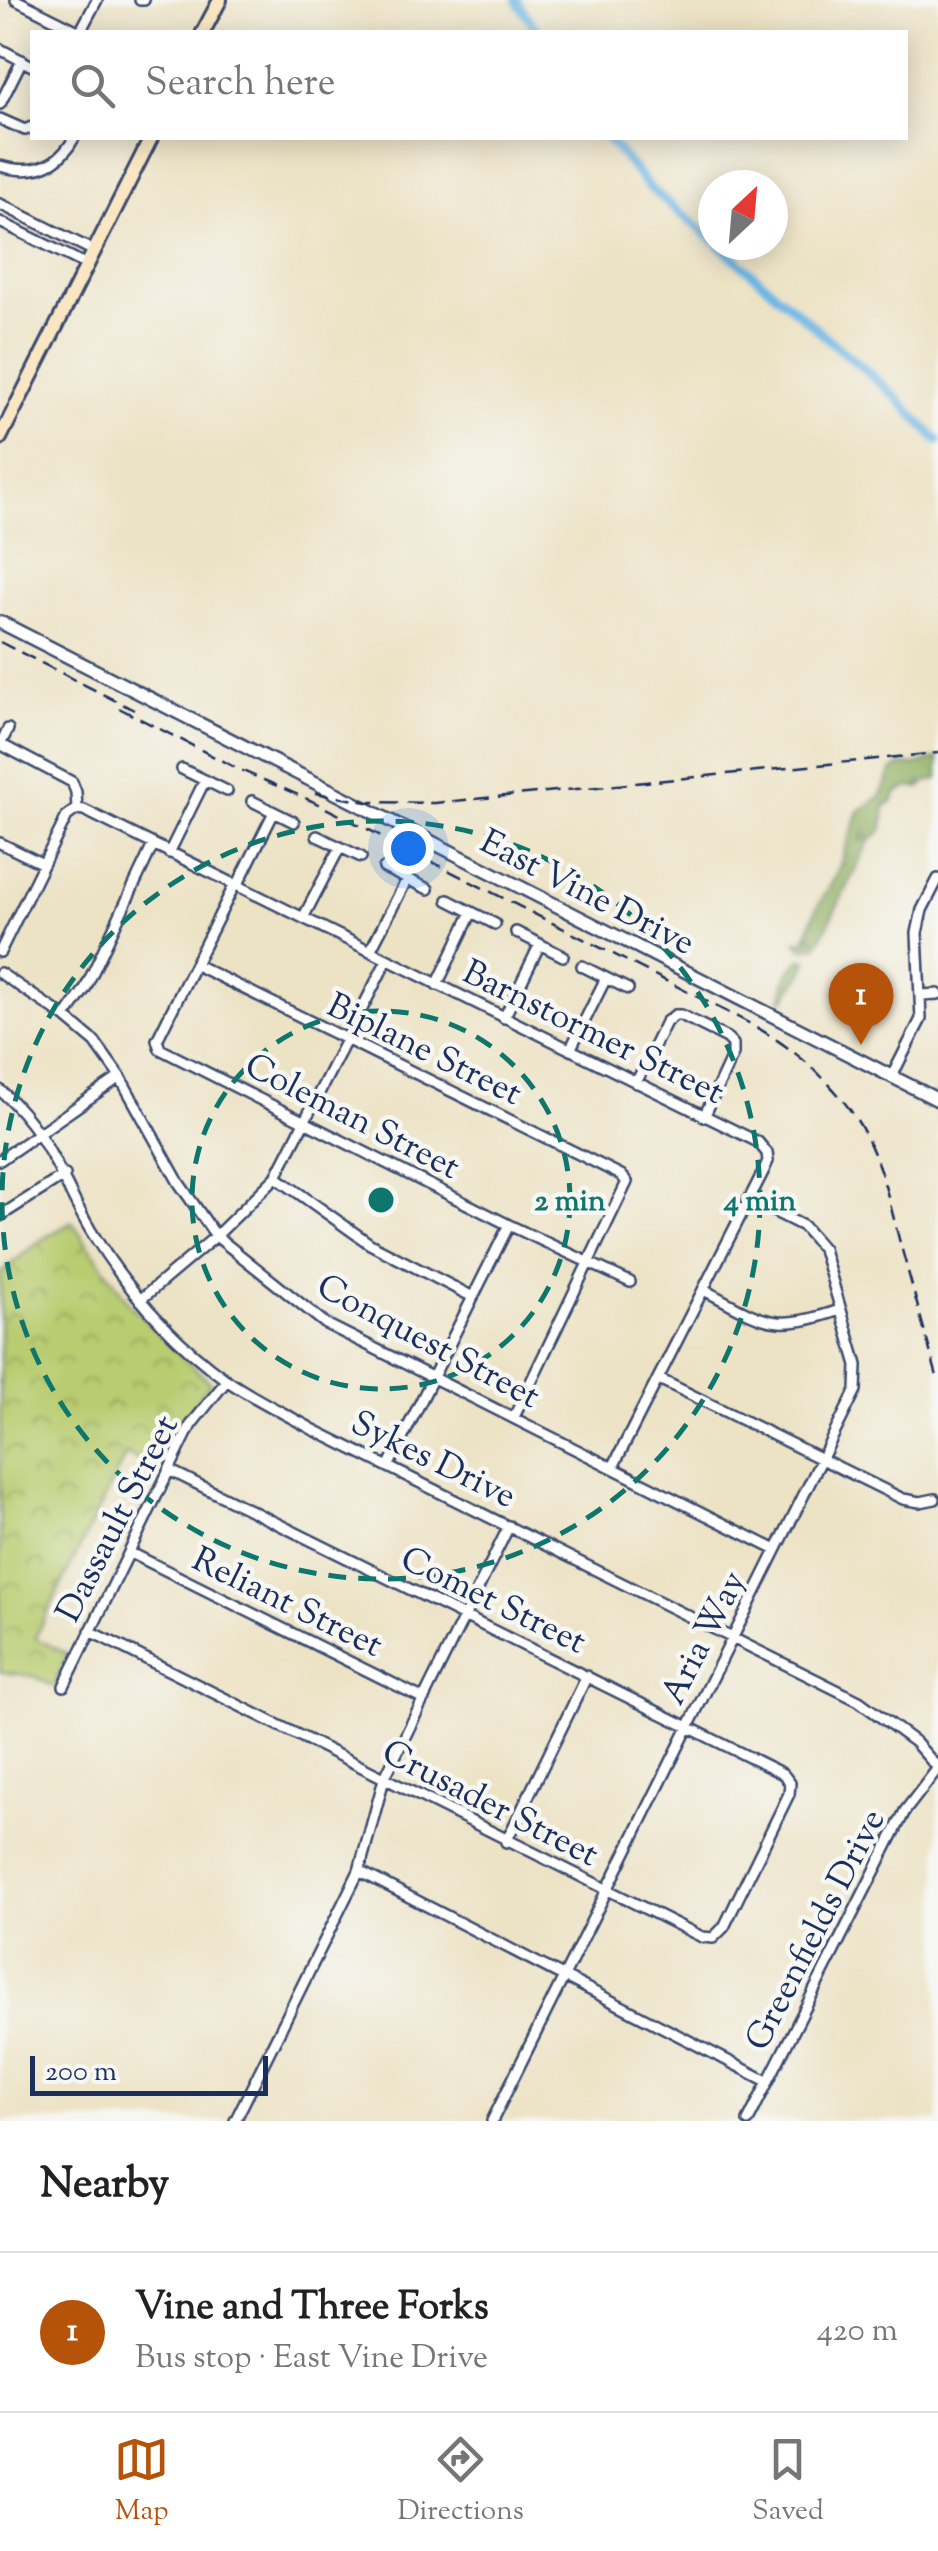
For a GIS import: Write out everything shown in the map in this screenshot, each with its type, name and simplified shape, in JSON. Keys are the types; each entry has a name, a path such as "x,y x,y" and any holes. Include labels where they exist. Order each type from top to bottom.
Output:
{"main road":[{"path":"204,30 220,0"},
{"path":"0,438 150,140"}],"street":[{"path":"16,0 76,30"},
{"path":"81,30 97,0"},
{"path":"0,49 30,65"},
{"path":"0,104 22,60"},
{"path":"0,119 25,130 30,127"},
{"path":"0,166 29,171 46,168 60,158 73,140"},
{"path":"0,204 94,250"},
{"path":"0,222 87,265"},
{"name":"East Vine Drive","path":"0,622 938,1100"},
{"path":"0,952 68,816 77,809 72,782 0,744 8,729"},
{"path":"182,769 228,791"},
{"path":"170,853 205,780"},
{"path":"252,800 294,822"},
{"name":"Barnstormer Street","path":"77,809 758,1142 768,1153 768,1161 614,1467"},
{"path":"196,965 274,812"},
{"path":"317,836 361,857"},
{"path":"0,843 43,864"},
{"path":"65,1016 85,988 154,845"},
{"path":"303,918 340,846"},
{"path":"384,868 428,889"},
{"path":"370,951 407,879"},
{"path":"892,1076 921,1018 917,933 922,910 938,879"},
{"path":"448,900 495,924"},
{"path":"437,984 472,912"},
{"path":"0,924 11,930"},
{"path":"516,932 563,956"},
{"path":"504,1018 540,944"},
{"path":"140,1300 216,1236 276,1177 387,960"},
{"name":"Biplane Street","path":"196,965 621,1174 627,1182 590,1263"},
{"name":"Coleman Street","path":"196,965 157,1040 160,1048 630,1282"},
{"path":"582,966 628,990"},
{"name":"Conquest Street","path":"0,973 65,1016 95,1042 120,1078 178,1183 216,1236 326,1324 776,1550"},
{"path":"570,1050 606,978"},
{"path":"922,996 938,994"},
{"path":"636,1083 666,1022 674,1015 712,1030 733,1044 733,1054 704,1116"},
{"path":"0,1160 120,1078"},
{"name":"Sykes Drive","path":"0,1090 40,1132 90,1228 140,1300 179,1341 227,1380 312,1429 860,1702 914,1742 938,1768"},
{"path":"0,1216 65,1175"},
{"path":"276,1177 370,1244 473,1296"},
{"name":"Aria Way","path":"492,2121 856,1390 857,1364 823,1249 804,1226 749,1199"},
{"path":"388,1467 509,1225"},
{"path":"514,1417 590,1263"},
{"path":"704,1290 757,1318 777,1323 800,1323 840,1310"},
{"path":"658,1379 904,1498 920,1502 935,1498"},
{"name":"Dassault Street","path":"64,1686 191,1425 227,1380"},
{"name":"Comet Street","path":"169,1470 688,1725 771,1767 790,1783"},
{"path":"235,2121 359,1870 384,1779 509,1526"},
{"name":"Reliant Street","path":"128,1552 424,1699"},
{"name":"Crusader Street","path":"90,1631 702,1938 713,1938 724,1927 784,1804 790,1783"},
{"path":"506,1842 587,1676"},
{"name":"Greenfields Drive","path":"748,2121 905,1811 938,1768"},
{"path":"359,1870 767,2081"}],"green space":[{"path":"938,758 938,779 896,793 885,806 883,829 869,842 817,947 802,949 797,941 805,941 816,909 836,876 859,811 880,797 892,771 900,765"},
{"path":"800,959 807,960 803,972 786,999 781,1000 788,973"},
{"path":"72,1222 131,1306 210,1383 187,1414 159,1470 126,1454 35,1638 67,1654 54,1687 34,1676 0,1672 0,1273 41,1240"}],"waterway":[{"path":"516,0 537,30"},
{"path":"609,140 649,187 698,228"},
{"path":"737,260 893,394 938,441"}],"railway":[{"path":"0,642 134,710"},
{"path":"119,708 236,768 312,801 745,1021 798,1055 843,1101 872,1148 938,1380"},
{"path":"315,793 367,802 435,803 938,753"}],"place":[{"name":"Vine and Three Forks","path":"861,1045"}]}
